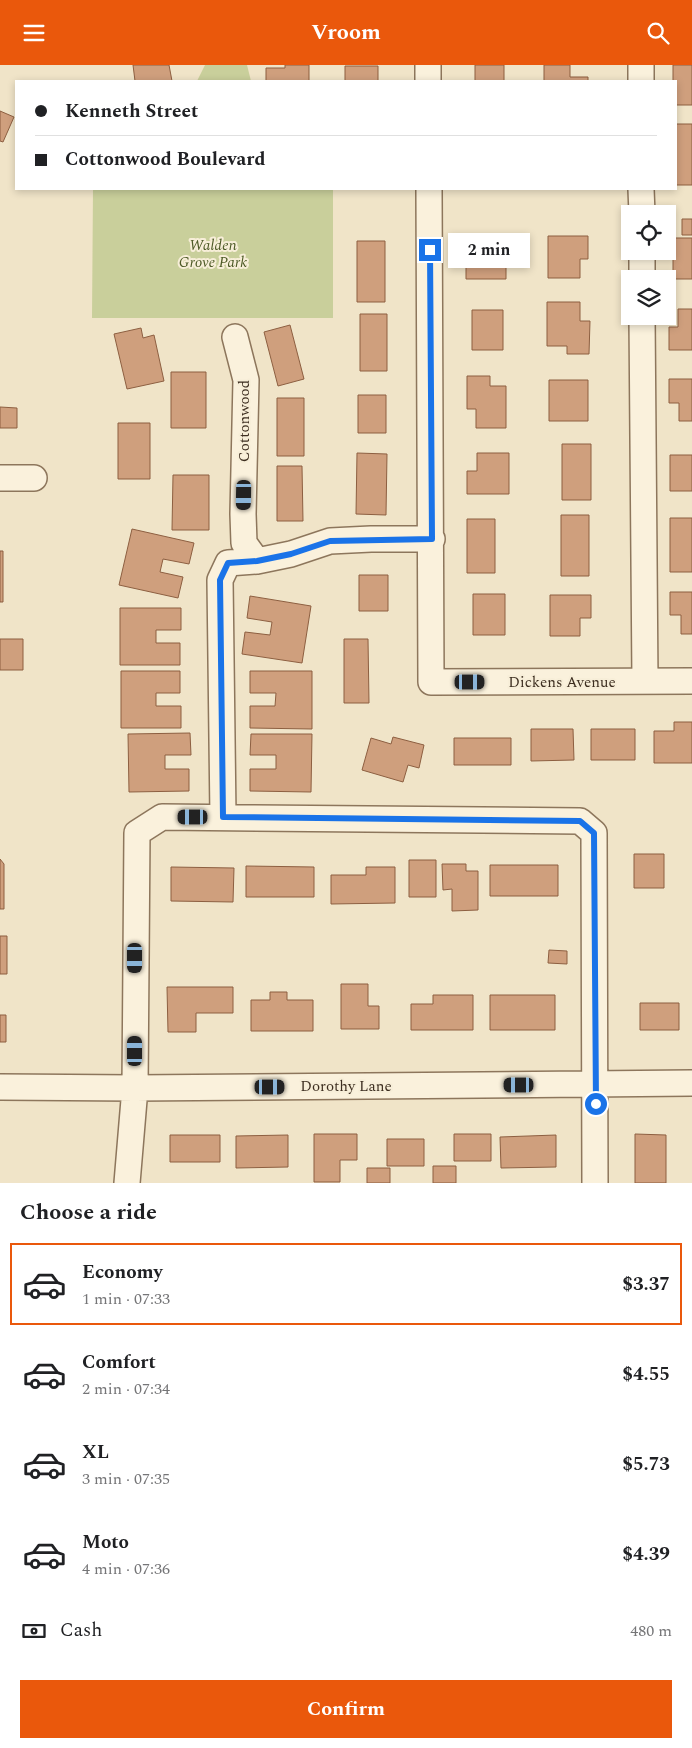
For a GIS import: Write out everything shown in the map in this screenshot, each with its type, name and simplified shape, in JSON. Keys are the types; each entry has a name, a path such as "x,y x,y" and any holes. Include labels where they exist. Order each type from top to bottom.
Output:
{"street":[{"path":"428,65 428,80"},
{"path":"640,65 641,80"},
{"path":"223,817 220,580 228,563 257,561 291,554 330,541 432,539 429,190"},
{"path":"642,190 642,205"},
{"path":"642,325 645,681"},
{"name":"Cottonwood","path":"235,337 246,380 244,543 257,561"},
{"path":"0,478 34,478"},
{"name":"Dickens Avenue","path":"432,539 431,682 692,681"},
{"path":"127,1183 135,1088 137,833 162,817 223,817 580,821 594,833 595,1183"},
{"name":"Dorothy Lane","path":"0,1087 135,1088 692,1083"}],"green space":[{"path":"205,65 247,65 251,80 198,80"},
{"name":"Walden Grove Park","path":"93,190 333,190 333,318 92,318"}],"building":[{"path":"133,65 169,65 172,80 135,80"},
{"path":"285,65 309,65 309,80 266,80 266,68 285,68"},
{"path":"475,65 504,65 504,80 475,80"},
{"path":"544,65 570,65 570,77 588,77 588,80 544,80"},
{"path":"673,65 692,65 692,105 677,105 677,80 673,80"},
{"path":"345,66 378,66 378,80 345,80"},
{"path":"0,111 14,117 3,142 0,141"},
{"path":"677,124 692,124 692,185 677,185"},
{"path":"682,219 692,219 692,235 682,235"},
{"path":"548,236 588,236 588,259 580,259 580,278 548,278"},
{"path":"476,237 506,237 506,279 466,279 466,256 476,256"},
{"path":"676,238 692,238 692,279 676,279 676,270 673,270 673,260 676,260"},
{"path":"357,241 385,241 385,302 357,302"},
{"path":"547,302 580,302 580,321 590,321 589,354 567,354 567,346 547,346"},
{"path":"678,309 692,309 692,350 669,350 669,327 678,327"},
{"path":"472,310 503,310 503,350 472,350"},
{"path":"360,314 387,314 387,371 360,371"},
{"path":"290,325 304,379 278,386 264,332"},
{"path":"141,328 143,338 154,335 164,381 127,389 114,334"},
{"path":"171,372 206,372 206,428 171,428"},
{"path":"467,376 490,376 490,386 506,386 506,428 476,428 476,409 467,409"},
{"path":"669,379 692,379 692,421 679,421 679,403 669,403"},
{"path":"549,380 588,380 588,421 549,421"},
{"path":"358,395 386,395 386,433 358,433"},
{"path":"277,398 304,398 304,456 277,456"},
{"path":"0,407 17,408 17,428 0,428"},
{"path":"118,423 150,423 150,479 118,479"},
{"path":"562,444 591,444 591,500 562,500"},
{"path":"357,453 387,454 386,515 356,514"},
{"path":"477,453 509,453 509,494 467,494 467,471 477,471"},
{"path":"670,455 692,455 692,491 670,491"},
{"path":"277,466 302,466 303,521 277,521"},
{"path":"173,475 209,475 209,530 172,530"},
{"path":"561,515 589,515 589,576 561,576"},
{"path":"670,518 692,518 692,572 670,572"},
{"path":"467,519 495,519 495,573 467,573"},
{"path":"132,529 194,543 189,564 163,559 160,572 183,577 178,598 119,585"},
{"path":"0,551 3,551 3,602 0,602"},
{"path":"359,575 388,575 388,611 359,611"},
{"path":"670,592 692,592 692,634 681,634 681,615 670,615"},
{"path":"473,594 505,594 505,635 473,635"},
{"path":"550,595 591,595 591,618 580,618 580,636 550,636"},
{"path":"250,596 311,606 302,663 242,654 245,632 270,635 272,622 247,618"},
{"path":"120,608 181,608 181,630 156,630 156,643 180,643 180,665 120,665"},
{"path":"0,639 23,639 23,670 0,670"},
{"path":"344,639 368,639 369,703 344,703"},
{"path":"121,671 180,671 180,693 156,693 156,706 181,706 181,728 121,728"},
{"path":"250,671 312,671 312,729 250,728 250,706 275,706 276,693 250,693"},
{"path":"674,722 692,722 692,763 654,763 654,731 674,731"},
{"path":"531,729 573,729 574,760 531,761"},
{"path":"591,729 635,729 635,760 591,760"},
{"path":"190,733 191,755 165,755 165,769 189,769 189,791 129,792 128,734"},
{"path":"251,734 312,734 311,792 250,791 250,769 276,769 276,755 250,755"},
{"path":"393,737 424,745 419,768 408,765 403,782 362,770 371,738 391,744"},
{"path":"454,738 511,738 511,765 454,765"},
{"path":"634,854 664,854 664,888 634,888"},
{"path":"0,859 4,864 4,909 0,909"},
{"path":"409,860 436,860 436,897 409,897"},
{"path":"442,864 466,864 466,871 478,871 478,910 452,911 452,889 443,890"},
{"path":"490,865 558,865 558,896 490,896"},
{"path":"246,866 314,867 314,897 246,897"},
{"path":"171,867 234,868 233,902 171,901"},
{"path":"366,867 395,867 395,903 331,904 331,875 366,875"},
{"path":"0,936 7,936 7,974 0,974"},
{"path":"549,950 567,951 567,964 548,963"},
{"path":"341,984 368,984 368,1006 379,1006 379,1029 341,1029"},
{"path":"167,987 233,987 233,1013 196,1013 196,1032 168,1032"},
{"path":"270,992 287,992 287,1000 313,1000 313,1031 251,1031 251,1000 270,1000"},
{"path":"433,995 473,995 473,1030 411,1030 411,1004 433,1004"},
{"path":"490,995 555,995 555,1030 490,1030"},
{"path":"640,1003 679,1003 679,1030 640,1030"},
{"path":"0,1015 6,1015 6,1042 0,1042"},
{"path":"314,1134 357,1134 357,1160 340,1160 340,1182 314,1182"},
{"path":"454,1134 491,1134 491,1161 454,1161"},
{"path":"635,1134 666,1135 666,1183 635,1183"},
{"path":"170,1135 220,1135 220,1162 170,1162"},
{"path":"288,1135 288,1167 236,1168 236,1136"},
{"path":"556,1135 556,1167 501,1168 500,1137"},
{"path":"387,1139 424,1139 424,1166 387,1166"},
{"path":"433,1166 456,1166 456,1183 433,1183"},
{"path":"367,1168 390,1168 390,1183 367,1183"}],"route":[{"path":"430,250 432,539 330,541 291,554 257,561 228,563 220,580 223,817 580,821 594,833 596,1104"}]}
